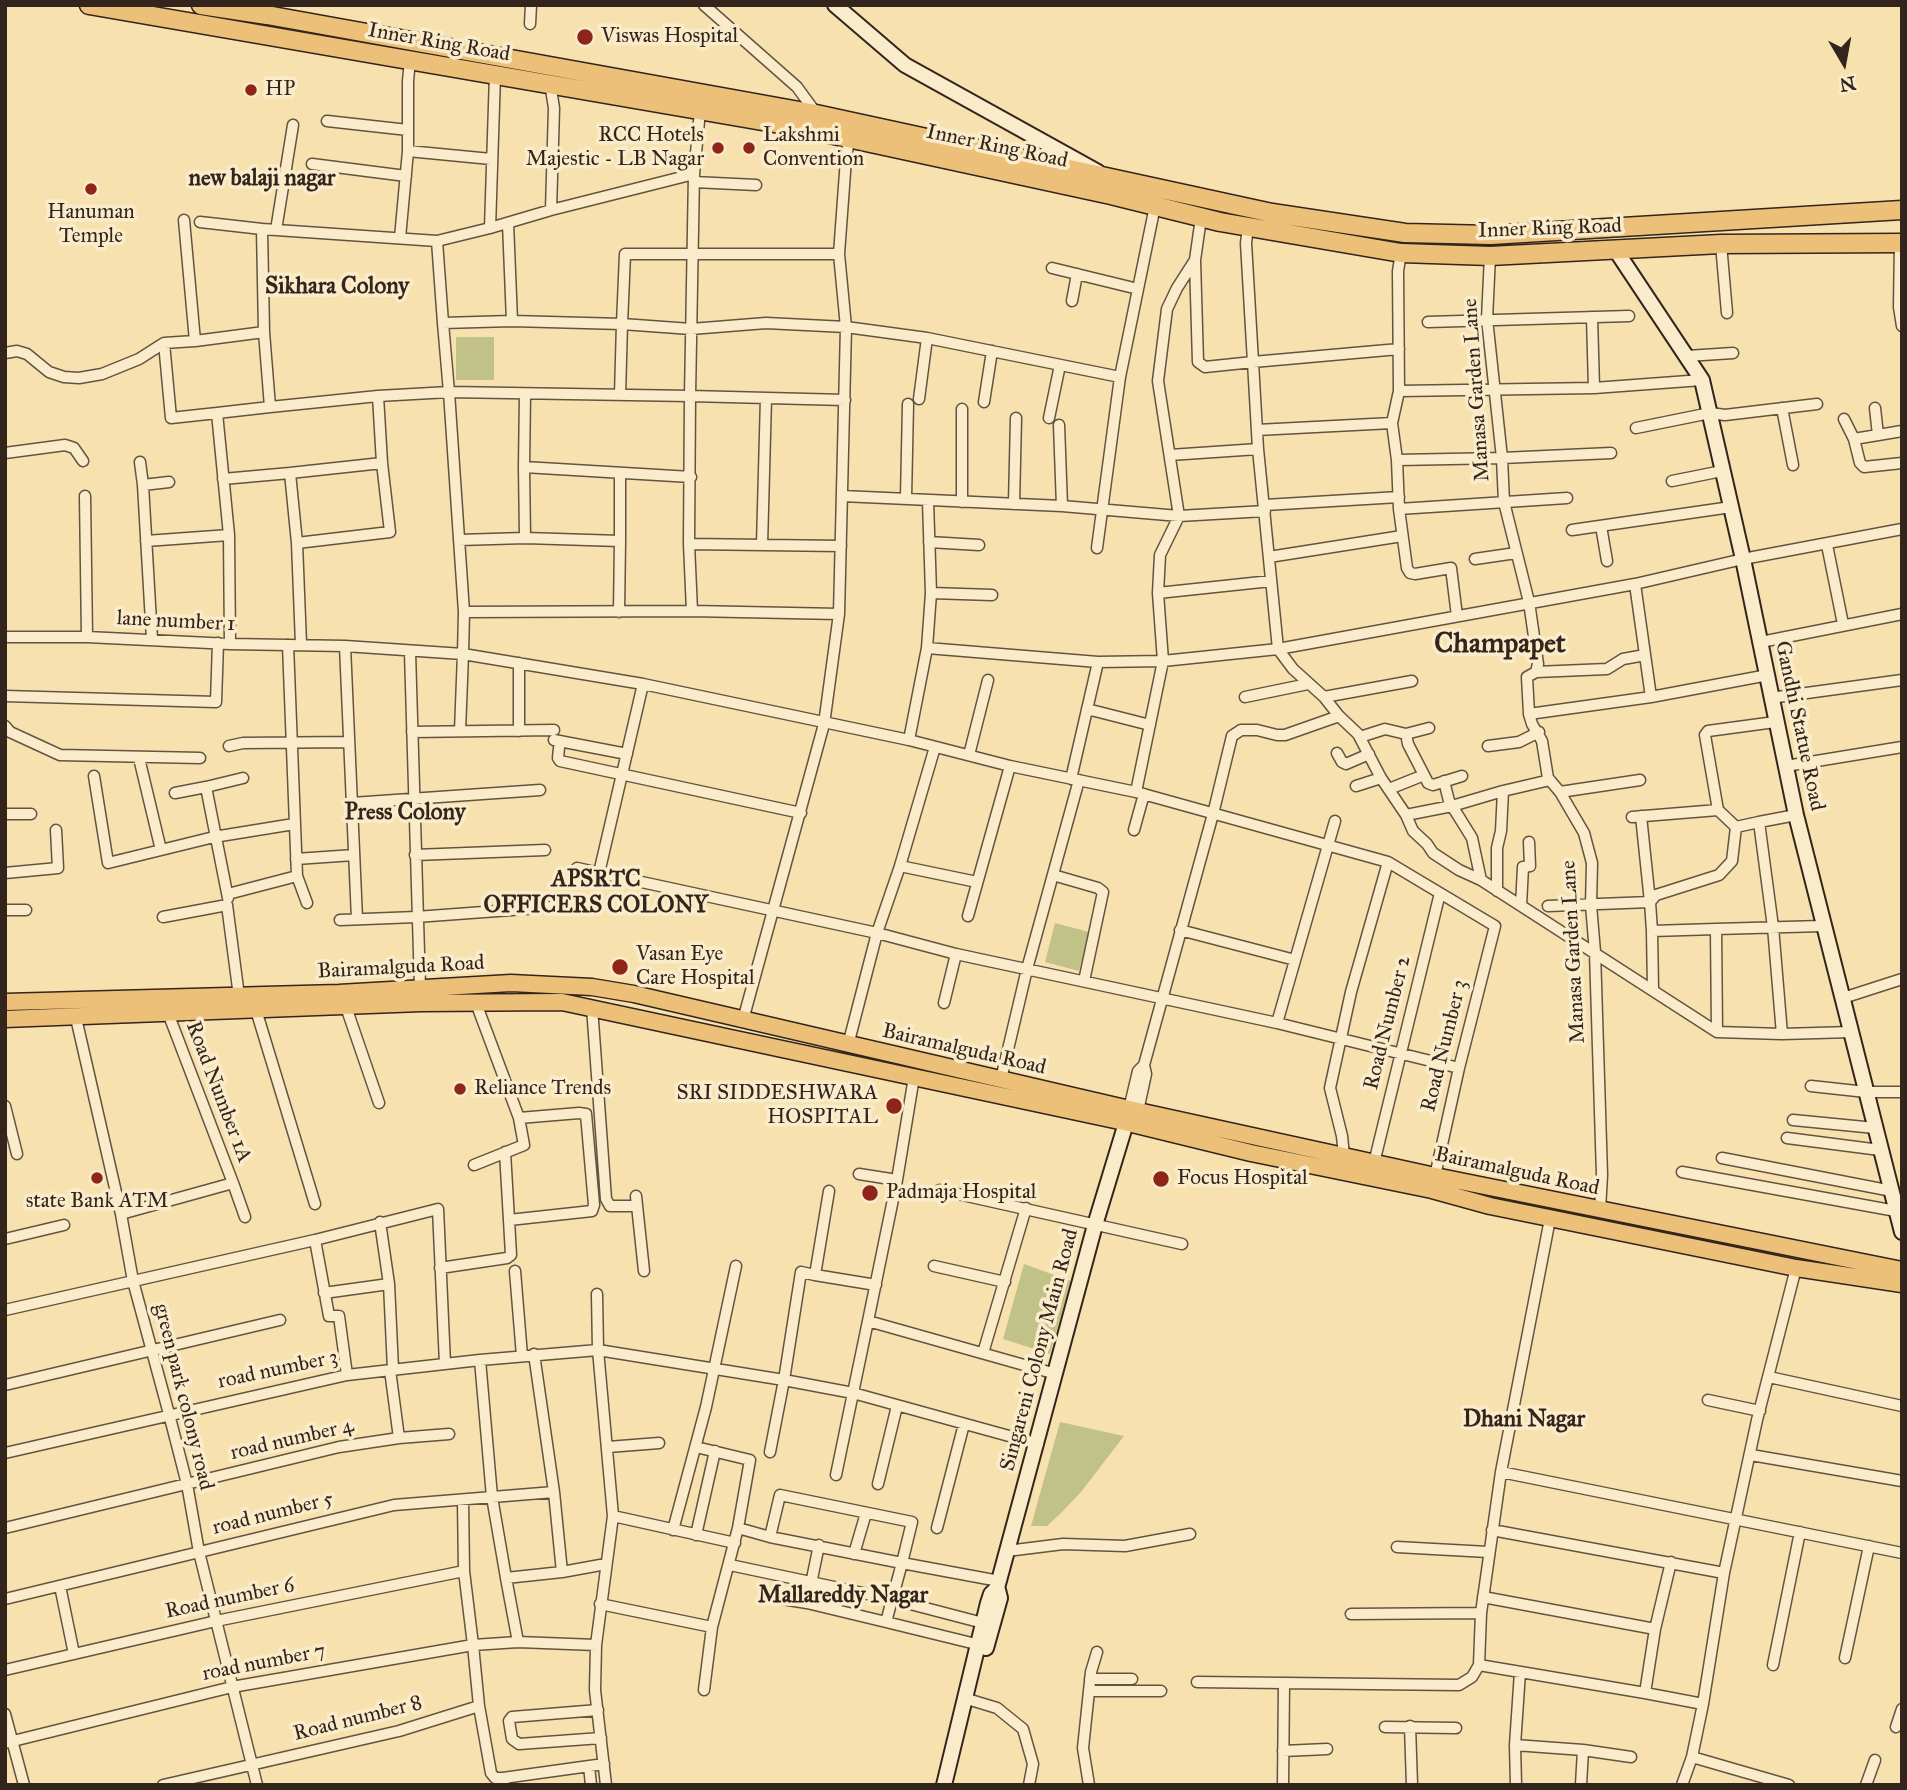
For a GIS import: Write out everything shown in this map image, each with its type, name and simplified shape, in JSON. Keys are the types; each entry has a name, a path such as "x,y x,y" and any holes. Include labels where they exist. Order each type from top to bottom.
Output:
{"highway":[{"name":"Inner Ring Road","path":"89,5 849,138 1201,218 1401,253 1490,256 1721,244 1901,243"},
{"name":"Inner Ring Road","path":"201,5 268,10 817,114 1272,213 1405,233 1491,235 1902,210"}],"main road":[{"name":"Bairamalguda Road","path":"5,1002 339,993 510,983 569,985 634,995 1001,1080 1131,1114 1251,1153 1432,1190 1550,1219 1796,1268 1902,1284"},
{"path":"568,1003 569,985"},
{"name":"Bairamalguda Road","path":"5,1019 476,1003 568,1003 914,1077 1131,1114 1902,1270"}],"street":[{"path":"530,23 531,5"},
{"path":"704,5 797,87 817,114"},
{"path":"835,5 905,65 1105,176"},
{"path":"400,238 408,151 410,60"},
{"path":"550,65 554,107 551,210"},
{"path":"490,228 495,75"},
{"path":"692,611 691,329 694,178 700,111"},
{"path":"327,121 408,130"},
{"path":"276,230 293,125"},
{"path":"743,1020 824,724 839,614 846,327 839,254 849,138"},
{"path":"408,151 491,159"},
{"path":"312,164 406,176"},
{"path":"200,222 437,241 551,210 694,178 756,184"},
{"path":"1097,548 1120,377 1156,206"},
{"path":"1201,218 1195,260 1198,362 1205,368 1399,349"},
{"path":"184,220 195,341"},
{"path":"508,223 512,321"},
{"path":"1248,227 1246,243 1258,449 1279,649 1293,668 1324,696 1360,737 1381,778 1406,814 1413,831 1433,853 1481,880 1717,1032 1850,1032"},
{"path":"262,229 264,332 270,407"},
{"path":"437,241 464,612 460,731"},
{"path":"1901,243 1899,307 1902,326"},
{"path":"1721,244 1727,313"},
{"name":"Gandhi Statue Road","path":"1615,249 1702,380 1761,642 1775,722 1822,926 1843,998 1880,1150 1894,1181 1896,1211 1902,1232"},
{"path":"1401,253 1398,271 1399,391 1392,423 1402,536 1410,573 1451,568 1457,616"},
{"path":"620,395 625,254 839,254"},
{"name":"Manasa Garden Lane","path":"1490,256 1487,319 1503,458 1504,502 1529,602 1538,664 1536,672 1527,677 1529,714 1532,724 1539,732 1550,780 1584,833 1592,863 1601,1210"},
{"path":"1133,830 1163,661 1158,593 1160,555 1179,516 1158,381 1167,310 1195,260"},
{"path":"1052,268 1138,289"},
{"path":"1072,301 1077,274"},
{"path":"1428,322 1629,316"},
{"path":"1592,317 1594,388"},
{"path":"443,323 512,321 691,329 766,323 846,327 927,338 1120,377"},
{"path":"5,353 16,351 27,354 49,372 79,378 102,374 127,364 164,343 264,332"},
{"path":"919,398 927,338"},
{"path":"164,343 171,418 378,396 449,392 845,400"},
{"path":"984,402 992,351"},
{"path":"1687,356 1733,354"},
{"path":"1049,418 1060,365"},
{"path":"1399,391 1594,388 1702,380"},
{"path":"525,394 525,538"},
{"path":"296,543 390,532 378,396"},
{"path":"762,545 766,398"},
{"path":"906,498 908,404"},
{"path":"1636,428 1710,413 1725,415 1817,404"},
{"path":"1782,408 1793,465"},
{"path":"1875,408 1878,435"},
{"path":"962,409 962,502"},
{"path":"217,413 229,535 230,644"},
{"path":"1014,504 1016,418"},
{"path":"1844,419 1854,439 1860,463 1864,467 1902,463"},
{"path":"1257,430 1392,423"},
{"path":"1059,425 1062,506"},
{"path":"1854,439 1902,431"},
{"path":"5,453 65,445 74,448 83,461"},
{"path":"1170,455 1258,449"},
{"path":"1397,460 1611,453"},
{"path":"141,462 152,639"},
{"path":"223,479 382,463"},
{"path":"524,467 691,477"},
{"path":"1672,481 1722,471"},
{"path":"290,472 301,644"},
{"path":"620,473 620,612"},
{"path":"143,485 169,482"},
{"path":"85,496 87,637"},
{"path":"842,496 1062,506 1179,516 1399,497"},
{"path":"1399,509 1567,498"},
{"path":"909,740 928,648 931,593 928,501"},
{"path":"1572,530 1731,507"},
{"path":"1601,526 1607,561"},
{"path":"928,648 1098,662 1163,661 1279,649 1635,584 1743,559 1902,529"},
{"path":"146,541 229,535"},
{"path":"1269,557 1402,536"},
{"path":"459,540 525,538 620,541"},
{"path":"929,542 979,545"},
{"path":"690,544 841,546"},
{"path":"1827,545 1843,624"},
{"path":"1475,559 1516,553"},
{"path":"1158,593 1271,581"},
{"path":"1635,584 1651,696"},
{"path":"931,593 992,595"},
{"path":"464,612 692,611 839,614"},
{"path":"1761,642 1902,614"},
{"name":"lane number 1","path":"5,637 301,644 463,654 643,684 909,740 1010,766 1140,793 1388,862 1495,926"},
{"path":"5,696 216,702 218,643"},
{"path":"288,645 297,876 307,903"},
{"path":"345,646 357,919"},
{"path":"410,652 420,987"},
{"path":"1536,672 1607,669 1623,659 1645,655"},
{"path":"1001,1080 1053,875 1098,662"},
{"path":"519,663 519,731"},
{"path":"1529,714 1768,675"},
{"path":"969,755 988,680"},
{"path":"1770,698 1902,680"},
{"path":"1324,696 1412,681"},
{"path":"599,873 643,684"},
{"path":"1245,697 1308,684"},
{"path":"1087,709 1150,725"},
{"path":"1131,1114 1138,1071 1144,1065 1213,814 1231,736 1241,730 1285,734 1339,716"},
{"path":"1736,827 1718,810 1705,735 1708,731 1775,722"},
{"path":"1360,737 1385,729 1406,734 1429,728"},
{"path":"412,732 519,731 627,754"},
{"path":"7,732 60,755 200,758"},
{"path":"1488,746 1520,742 1539,732"},
{"path":"1406,734 1408,744 1430,785 1462,776"},
{"path":"556,739 560,761 800,813"},
{"path":"229,746 243,743 349,742"},
{"path":"848,1045 877,933 935,747"},
{"path":"1786,766 1902,747"},
{"path":"1338,753 1346,764 1369,754"},
{"path":"139,758 161,850"},
{"path":"968,916 1010,766"},
{"path":"1389,789 1424,775"},
{"path":"94,776 108,863 214,837 294,824"},
{"path":"175,793 243,778"},
{"path":"1356,786 1381,778"},
{"path":"1406,814 1452,806 1550,780"},
{"path":"1560,792 1640,780"},
{"path":"1444,781 1452,806 1472,838 1481,880"},
{"path":"206,787 228,900 239,996"},
{"path":"352,803 540,790"},
{"path":"1497,891 1497,848 1501,831 1503,791"},
{"path":"1653,989 1650,902 1637,816 1718,810"},
{"path":"5,814 31,814"},
{"path":"1736,827 1796,815"},
{"path":"1278,1023 1335,821"},
{"path":"1759,822 1773,927 1782,1034"},
{"path":"1548,906 1650,902 1656,895 1718,875 1732,860 1736,827"},
{"path":"5,873 58,868 56,830"},
{"path":"1521,906 1523,867 1530,866 1529,842"},
{"path":"415,855 545,850"},
{"path":"296,859 354,855"},
{"path":"1343,1156 1342,1136 1330,1088 1339,1039 1388,862"},
{"path":"900,866 977,882"},
{"path":"577,868 877,933 956,954 1278,1023 1459,1068"},
{"path":"1053,875 1098,888 1103,892 1084,981"},
{"path":"163,917 228,900 297,876"},
{"name":"Road Number 2","path":"1374,1163 1440,893"},
{"path":"340,920 552,908"},
{"path":"5,911 26,910"},
{"name":"Road Number 3","path":"1435,1176 1495,926"},
{"path":"1652,931 1822,926"},
{"path":"1716,929 1717,1032"},
{"path":"1180,930 1294,960"},
{"path":"944,1003 956,954"},
{"path":"1843,998 1902,979"},
{"path":"474,1165 524,1145 519,1118 476,1003"},
{"path":"346,1007 379,1103"},
{"path":"592,1007 606,1199 610,1206 637,1201 644,1271"},
{"path":"256,1010 315,1204"},
{"name":"Road Number 1A","path":"168,1013 245,1217"},
{"name":"green park colony road","path":"76,1018 121,1214 133,1281 154,1349 187,1484 199,1552 257,1785"},
{"path":"836,1475 897,1180 914,1077"},
{"path":"1811,1086 1866,1092 1902,1092"},
{"path":"5,1106 17,1154"},
{"path":"509,1220 589,1212 594,1208 586,1114 579,1112 519,1118"},
{"name":"Singareni Colony Main Road","path":"982,1646 983,1623 991,1594 998,1585 1095,1225 1131,1114"},
{"path":"1793,1120 1875,1128"},
{"path":"1787,1138 1880,1150"},
{"path":"440,1268 507,1258 511,1255 505,1153"},
{"path":"1722,1158 1894,1181"},
{"path":"1682,1172 1896,1211"},
{"path":"859,1174 897,1180"},
{"name":"Road Number 1A","path":"121,1214 233,1183"},
{"path":"940,1190 1182,1244"},
{"path":"814,1275 829,1191"},
{"path":"983,1353 1026,1208"},
{"path":"5,1310 315,1240 438,1209 445,1364"},
{"path":"1198,1682 1459,1685 1472,1678 1479,1665 1481,1613 1501,1472 1550,1219"},
{"path":"380,1222 389,1284 391,1370 399,1438"},
{"path":"5,1239 64,1225"},
{"path":"315,1240 328,1316 339,1316 347,1375"},
{"path":"673,1530 715,1370 736,1266"},
{"path":"934,1266 1005,1282"},
{"path":"1682,1785 1692,1758 1703,1704 1724,1573 1760,1411 1796,1268"},
{"path":"515,1271 522,1356"},
{"path":"770,1452 801,1272 876,1285"},
{"path":"324,1293 389,1284"},
{"path":"597,1294 598,1350 613,1516 596,1645 598,1710 607,1785"},
{"path":"5,1385 280,1320"},
{"path":"868,1321 1056,1374"},
{"name":"road number 3","path":"5,1453 347,1375 534,1354 598,1350 853,1393 1038,1444"},
{"path":"534,1354 554,1492 562,1572"},
{"path":"480,1360 492,1497 518,1642"},
{"path":"1769,1377 1902,1406"},
{"path":"1708,1400 1760,1411"},
{"path":"878,1484 897,1406"},
{"path":"937,1528 964,1424"},
{"name":"road number 4","path":"5,1528 339,1447 449,1434"},
{"path":"608,1447 659,1443"},
{"path":"696,1447 750,1460 730,1565 712,1627 704,1690"},
{"path":"696,1535 715,1451"},
{"path":"1751,1455 1902,1481"},
{"path":"1501,1472 1902,1553"},
{"name":"road number 5","path":"5,1599 394,1505 554,1492"},
{"path":"770,1537 780,1495 912,1522 886,1622"},
{"path":"463,1500 464,1571 479,1706 491,1773 503,1782 604,1764"},
{"path":"854,1554 866,1513"},
{"path":"613,1516 735,1543"},
{"path":"738,1528 998,1585"},
{"path":"1492,1530 1724,1573"},
{"path":"1773,1665 1800,1532"},
{"path":"1007,1551 1063,1544 1125,1546 1190,1534"},
{"path":"807,1603 819,1545"},
{"path":"1845,1658 1869,1546"},
{"path":"1397,1547 1488,1552"},
{"path":"1645,1693 1671,1562"},
{"path":"506,1578 606,1564"},
{"path":"730,1565 891,1599 983,1623"},
{"name":"Road number 6","path":"5,1670 216,1621 464,1571"},
{"name":"Singareni Colony Main Road","path":"944,1785 982,1646 1000,1598 998,1585"},
{"path":"60,1586 74,1654"},
{"path":"1483,1597 1656,1629"},
{"path":"776,1598 807,1603 982,1646"},
{"path":"600,1604 712,1627"},
{"path":"1351,1614 1481,1613"},
{"name":"road number 7","path":"8,1742 232,1687 473,1645 518,1642 596,1645"},
{"path":"1089,1785 1083,1748 1090,1679 1097,1653"},
{"path":"1479,1665 1703,1704"},
{"path":"1516,1785 1515,1745 1520,1672"},
{"path":"1090,1679 1132,1679"},
{"path":"1283,1785 1284,1684"},
{"path":"1089,1691 1161,1691"},
{"path":"967,1699 997,1708 1023,1728 1033,1764 1029,1785"},
{"name":"Singareni Colony Main Road","path":"951,1785 967,1699"},
{"name":"Road number 8","path":"163,1785 399,1731 479,1706"},
{"path":"1896,1727 1902,1709"},
{"path":"598,1710 512,1717 509,1721 512,1739 519,1744 601,1738"},
{"path":"5,1714 8,1742 24,1785"},
{"path":"1410,1726 1412,1785"},
{"path":"1385,1727 1455,1728"},
{"path":"1515,1745 1631,1757"},
{"path":"1283,1751 1327,1749"},
{"path":"1581,1785 1583,1750"},
{"path":"1692,1758 1789,1785"},
{"path":"1866,1785 1875,1760"},
{"path":"589,1766 590,1785"}],"green space":[{"path":"456,337 494,337 494,380 456,380"},
{"path":"1055,923 1089,932 1079,971 1045,962"},
{"path":"1024,1264 1071,1281 1050,1354 1003,1339"},
{"path":"1060,1422 1124,1436 1081,1492 1060,1514 1047,1526 1031,1526"}],"place":[{"name":"Viswas Hospital","path":"585,37"},
{"name":"HP","path":"251,90"},
{"name":"RCC Hotels Majestic - LB Nagar","path":"718,148"},
{"name":"Lakshmi Convention","path":"749,148"},
{"name":"Hanuman Temple","path":"91,189"},
{"name":"Vasan Eye Care Hospital","path":"620,967"},
{"name":"Reliance Trends","path":"460,1089"},
{"name":"SRI SIDDESHWARA HOSPITAL","path":"894,1106"},
{"name":"state Bank ATM","path":"97,1178"},
{"name":"Focus Hospital","path":"1161,1179"},
{"name":"Padmaja Hospital","path":"870,1193"}],"district":[{"name":"new balaji nagar","path":"262,179"},
{"name":"Sikhara Colony","path":"337,287"},
{"name":"Champapet","path":"1500,645"},
{"name":"Press Colony","path":"405,813"},
{"name":"APSRTC OFFICERS COLONY","path":"596,893"},
{"name":"Dhani Nagar","path":"1524,1420"},
{"name":"Mallareddy Nagar","path":"843,1596"}]}
